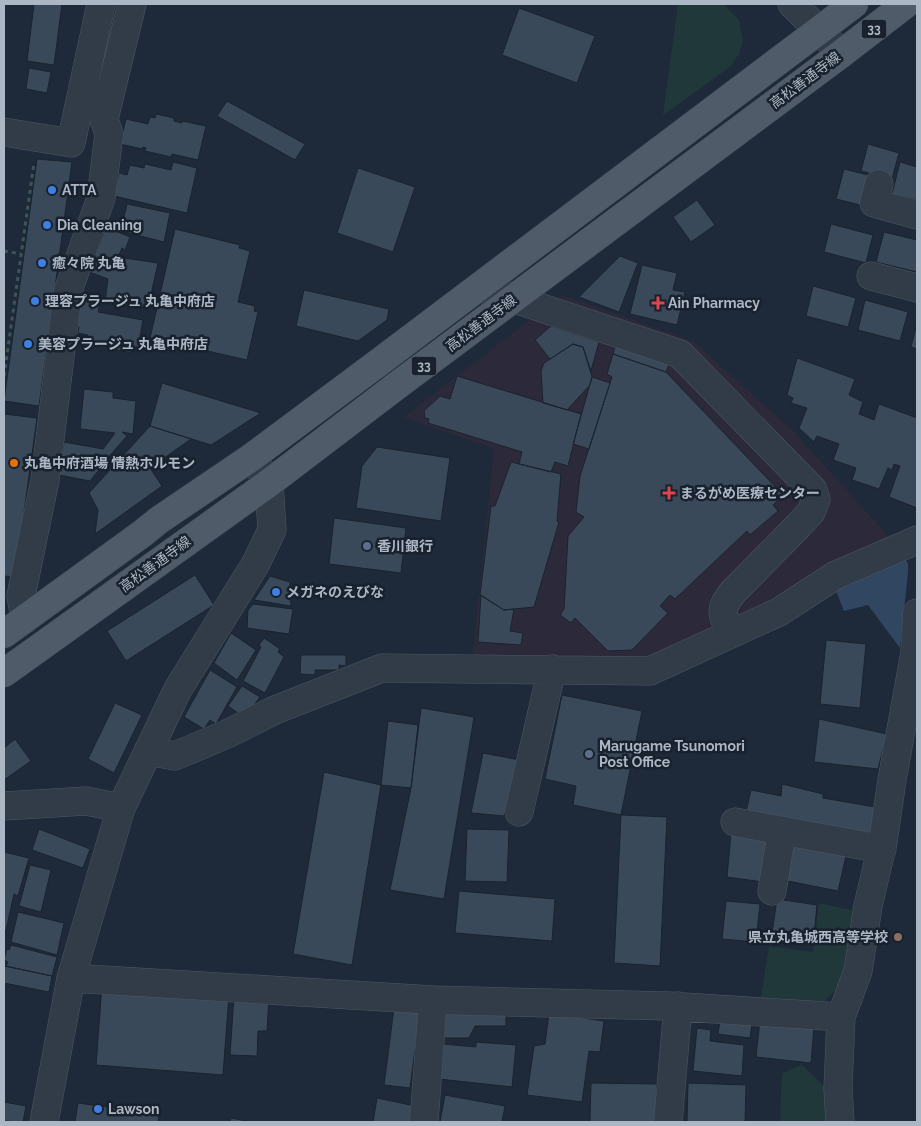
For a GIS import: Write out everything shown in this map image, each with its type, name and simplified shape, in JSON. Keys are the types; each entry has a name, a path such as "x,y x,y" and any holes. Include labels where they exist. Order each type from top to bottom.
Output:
{"main road":[{"name":"33","path":"4,634 159,520 252,457 854,4"},
{"name":"高松善通寺線","path":"4,673 269,482 906,4"}],"street":[{"path":"4,132 71,143 102,4"},
{"path":"26,619 21,596 45,480 68,291 101,198 109,134 104,119 132,4"},
{"path":"792,4 841,54"},
{"path":"879,184 874,203 917,215"},
{"path":"871,276 917,288"},
{"path":"479,287 680,354 813,490 816,499 811,512 724,603 723,617 732,633"},
{"path":"44,1122 71,978 121,808 178,689 255,565 272,530 269,482 252,457"},
{"path":"148,751 175,756 227,734 275,710 382,668 650,671 779,612 836,575 917,540"},
{"path":"840,1122 838,1088 841,1017 858,971 868,906 882,849 892,780 915,652 917,613"},
{"path":"519,812 552,669"},
{"path":"4,806 86,801 121,808"},
{"path":"735,822 882,849"},
{"path":"772,891 782,831"},
{"path":"71,978 433,1000 678,1006 841,1017"},
{"path":"424,1122 433,1000"},
{"path":"668,1122 678,1006"}],"path":[{"path":"4,376 34,161"},
{"path":"4,251 21,254"}],"shaded area":[{"name":"まるがめ医療センター","path":"562,295 693,341 794,432 889,537 808,581 773,604 644,664 472,660 494,449 404,417"}],"green space":[{"path":"678,4 724,4 739,20 743,41 739,54 731,66 663,115"},
{"path":"819,903 855,911 842,984 820,1005 760,1003 769,946 813,952"},
{"path":"802,1065 831,1094 833,1122 780,1122 782,1073"}],"water":[{"path":"904,557 908,564 908,572 900,648 868,605 844,611 835,588"}],"building":[{"path":"34,4 62,4 54,65 27,61"},
{"path":"519,8 595,36 577,83 502,55"},
{"path":"29,68 51,72 47,93 26,89"},
{"path":"227,101 305,144 295,160 217,116"},
{"path":"156,114 174,118 174,121 182,123 182,121 206,126 198,160 172,154 171,157 145,151 146,148 143,147 142,149 120,144 126,119 148,124 150,117 155,118"},
{"path":"868,144 899,153 892,179 861,171"},
{"path":"37,159 72,162 39,406 4,401"},
{"path":"173,162 197,168 187,213 114,196 119,173 127,175 130,165 144,168 145,164 171,170"},
{"path":"900,162 917,167 917,200 892,194"},
{"path":"358,168 415,187 393,252 337,233"},
{"path":"844,169 868,175 860,205 836,199"},
{"path":"697,200 715,225 691,242 673,217"},
{"path":"127,204 170,213 164,242 121,231"},
{"path":"831,224 873,235 866,263 824,252"},
{"path":"106,227 130,237 125,250 122,248 118,257 158,263 148,308 105,302 108,279 89,272"},
{"path":"175,229 240,245 239,248 250,251 238,302 255,306 254,311 258,312 247,360 150,338"},
{"path":"884,232 917,240 917,272 876,262"},
{"path":"620,256 638,263 619,312 579,297"},
{"name":"Ain Pharmacy","path":"642,265 677,273 673,290 685,292 677,325 630,314"},
{"path":"813,286 856,298 848,327 806,316"},
{"path":"304,290 389,309 387,320 358,341 296,326"},
{"path":"77,299 100,303 98,312 143,320 138,347 132,347 131,353 117,350 106,342 98,341 97,344 86,342 88,335 78,333 79,327 72,325"},
{"path":"865,300 908,312 900,341 858,330"},
{"path":"917,323 917,349 911,347"},
{"path":"551,326 599,342 591,371 583,347 573,344 550,359 535,340"},
{"path":"617,338 672,357 666,372 613,354"},
{"path":"573,344 583,347 592,377 590,385 567,410 543,403 541,371 544,363"},
{"path":"613,354 666,372 783,495 773,505 778,511 750,535 747,531 675,599 670,595 660,606 668,613 632,650 608,651 575,618 571,623 560,615 564,609 568,536 584,517 576,512 580,476 612,377 607,374"},
{"path":"797,358 855,379 849,395 863,402 859,414 874,420 879,404 917,418 917,508 889,497 900,466 894,464 892,470 888,468 879,489 852,480 856,468 833,460 839,444 817,436 814,442 799,428 807,408 791,403 793,398 787,395"},
{"path":"457,376 581,414 568,466 555,462 551,472 519,464 522,452 428,423 429,419 425,418 424,411 440,396 450,399"},
{"path":"592,377 610,383 589,449 573,444"},
{"path":"162,383 261,413 211,445 150,426"},
{"path":"84,389 113,392 113,398 136,401 133,434 122,432 127,436 105,461 103,460 102,466 90,481 59,475 64,442 103,449 115,433 80,429"},
{"path":"4,414 37,418 15,577 4,576"},
{"path":"150,426 191,439 150,468 162,486 95,534 98,510 89,493"},
{"path":"377,447 450,458 441,521 356,508 362,466"},
{"path":"511,462 561,474 557,521 559,522 534,607 504,610 480,595 491,506 495,506"},
{"name":"香川銀行","path":"334,518 406,528 401,573 329,564"},
{"path":"195,575 214,605 126,661 107,631"},
{"path":"270,576 290,582 291,606 254,600"},
{"path":"481,595 504,610 514,609 510,631 523,633 521,645 478,642"},
{"path":"253,604 293,609 289,634 247,628 248,610"},
{"path":"231,633 256,650 237,680 214,663"},
{"path":"264,638 280,649 278,652 284,657 265,693 243,681"},
{"path":"826,640 866,644 860,708 820,704"},
{"path":"301,655 346,655 346,666 339,665 339,670 315,670 315,675 300,674"},
{"path":"210,670 237,687 216,724 210,720 204,729 184,717"},
{"path":"242,686 260,697 254,705 238,713 228,706"},
{"path":"562,695 642,711 621,815 573,805 576,786 545,779"},
{"path":"115,703 142,715 114,773 88,759"},
{"path":"421,708 474,717 444,899 390,890 411,788"},
{"path":"819,719 887,734 878,769 814,762"},
{"path":"388,721 418,725 411,788 381,785"},
{"path":"15,739 31,761 4,780 4,748"},
{"path":"483,753 520,760 504,816 471,813"},
{"path":"324,772 381,785 352,965 293,954"},
{"path":"782,784 823,794 823,798 875,807 871,833 746,812 751,790 781,796"},
{"path":"621,815 667,817 660,966 614,963"},
{"path":"39,829 90,849 83,868 32,850"},
{"path":"467,829 509,830 507,882 465,881"},
{"path":"731,833 769,840 763,882 727,877"},
{"path":"791,844 846,856 838,891 783,880"},
{"path":"4,852 29,858 18,896 14,894 6,930 4,930"},
{"path":"30,865 51,870 41,912 19,906"},
{"path":"459,891 555,899 552,941 455,933"},
{"path":"777,899 817,905 813,946 771,940"},
{"path":"726,901 760,904 756,942 722,939"},
{"path":"18,912 64,923 57,955 11,942"},
{"path":"11,945 57,957 52,976 6,966 8,962 4,960 7,949 9,950"},
{"path":"4,966 52,976 49,992 4,983"},
{"path":"102,985 229,995 223,1075 96,1065"},
{"path":"234,996 269,998 267,1031 258,1031 257,1056 230,1055"},
{"path":"394,1008 420,1012 410,1088 384,1085"},
{"path":"444,1011 506,1011 506,1026 475,1026 469,1038 444,1038"},
{"path":"549,1013 604,1021 600,1052 589,1051 582,1102 527,1095 534,1046 545,1044"},
{"path":"720,1020 752,1024 750,1038 718,1034"},
{"path":"760,1020 814,1026 811,1063 756,1057"},
{"path":"697,1028 711,1030 710,1041 744,1045 742,1076 693,1071"},
{"path":"476,1042 516,1045 512,1087 439,1079 443,1044 476,1047"},
{"path":"591,1083 657,1084 656,1122 590,1122"},
{"path":"688,1083 746,1085 745,1122 687,1122"},
{"path":"445,1095 505,1106 502,1122 440,1122"},
{"path":"377,1098 415,1106 411,1122 373,1122"},
{"path":"4,1102 26,1106 23,1122 4,1121"},
{"name":"Lawson","path":"78,1103 159,1114 158,1122 75,1122"},
{"path":"231,1118 251,1122 230,1122"}],"place":[{"name":"ATTA","path":"52,190"},
{"name":"Dia Cleaning","path":"47,225"},
{"name":"癒々院 丸亀","path":"42,263"},
{"name":"理容プラージュ 丸亀中府店","path":"35,301"},
{"name":"Ain Pharmacy","path":"658,303"},
{"name":"美容プラージュ 丸亀中府店","path":"28,344"},
{"name":"丸亀中府酒場 情熱ホルモン","path":"14,463"},
{"name":"まるがめ医療センター","path":"669,493"},
{"name":"香川銀行","path":"367,546"},
{"name":"メガネのえびな","path":"276,592"},
{"name":"Marugame Tsunomori Post Office","path":"589,754"},
{"name":"県立丸亀城西高等学校","path":"898,937"},
{"name":"Lawson","path":"98,1109"}]}
